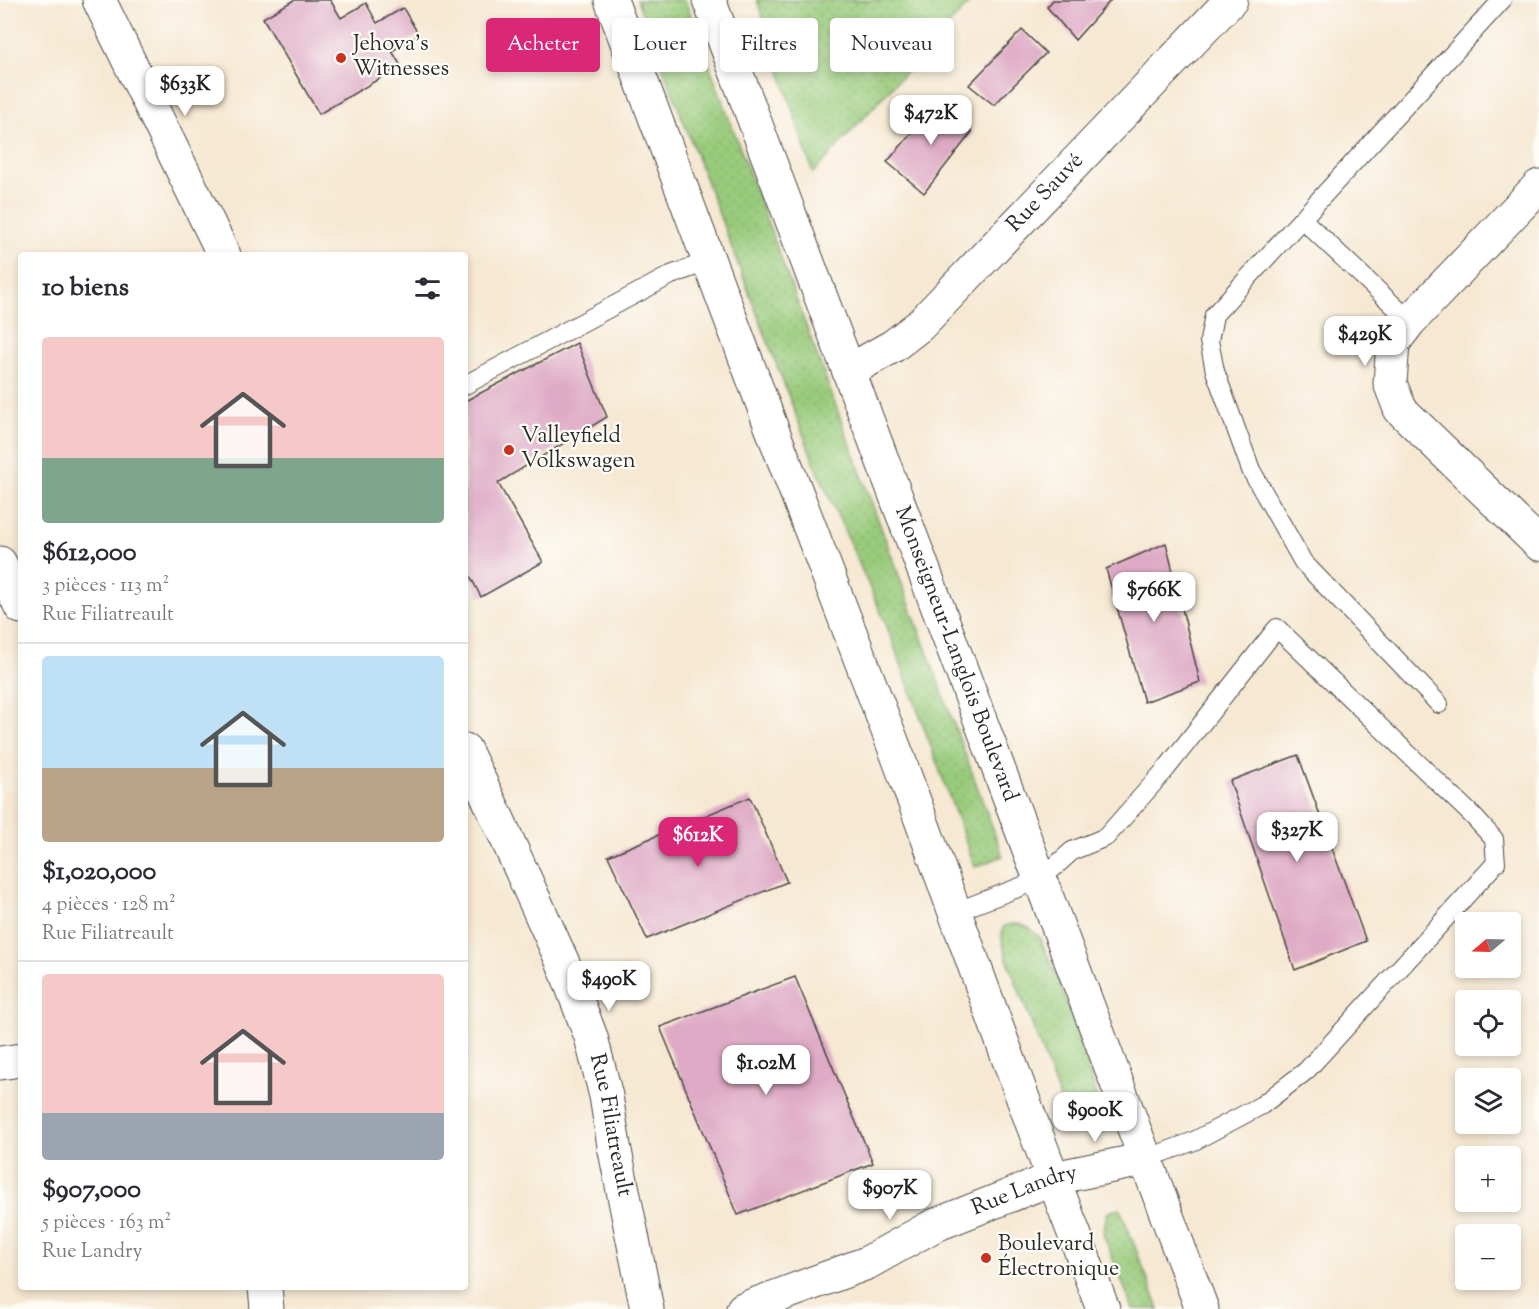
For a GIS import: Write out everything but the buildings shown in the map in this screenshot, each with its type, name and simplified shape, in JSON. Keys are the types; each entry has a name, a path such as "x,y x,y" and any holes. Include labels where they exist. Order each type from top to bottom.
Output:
{"main road":[{"path":"99,0 223,252"},
{"path":"611,0 1103,1309"},
{"name":"Monseigneur-Langlois Boulevard","path":"710,0 1202,1309"},
{"name":"Rue Sauvé","path":"849,371 905,338 919,326 1231,0"},
{"path":"1539,186 1410,321 1393,343 1390,383 1401,410 1539,544"},
{"path":"0,563 18,600"},
{"name":"Rue Filiatreault","path":"468,756 563,963 591,1037 606,1096 647,1309"},
{"path":"0,1063 18,1060"},
{"name":"Rue Landry","path":"743,1309 867,1263 933,1226 1054,1178 1146,1159"},
{"path":"265,1290 267,1309"}],"lane":[{"path":"1439,704 1303,562 1251,470 1215,372 1209,341 1214,315 1502,0"},
{"path":"1302,219 1410,321"},
{"path":"468,383 671,275 709,261"},
{"path":"955,912 1041,879 1072,850 1106,837 1166,769 1277,628 1473,816 1494,839 1496,863 1306,1071 1262,1105 1194,1141 1146,1159"}],"green space":[{"path":"637,0 685,0 692,18 644,18"},
{"path":"757,0 972,0 954,20 830,18 830,72 906,72 813,173 780,72 818,72 818,18 763,18"},
{"path":"708,62 1003,856 975,867 886,624 815,465 665,72 708,72"},
{"path":"1012,924 1029,928 1039,936 1059,981 1091,1075 1097,1101 1098,1113 1091,1129 1074,1125 1067,1116 1060,1099 1006,956 1002,932 1004,926"},
{"path":"1120,1208 1159,1309 1133,1309 1103,1234 1107,1213"}],"place":[{"name":"Jehova's Witnesses","path":"341,58"},
{"name":"Valleyfield Volkswagen","path":"509,450"},
{"name":"Boulevard Électronique","path":"986,1258"}]}
